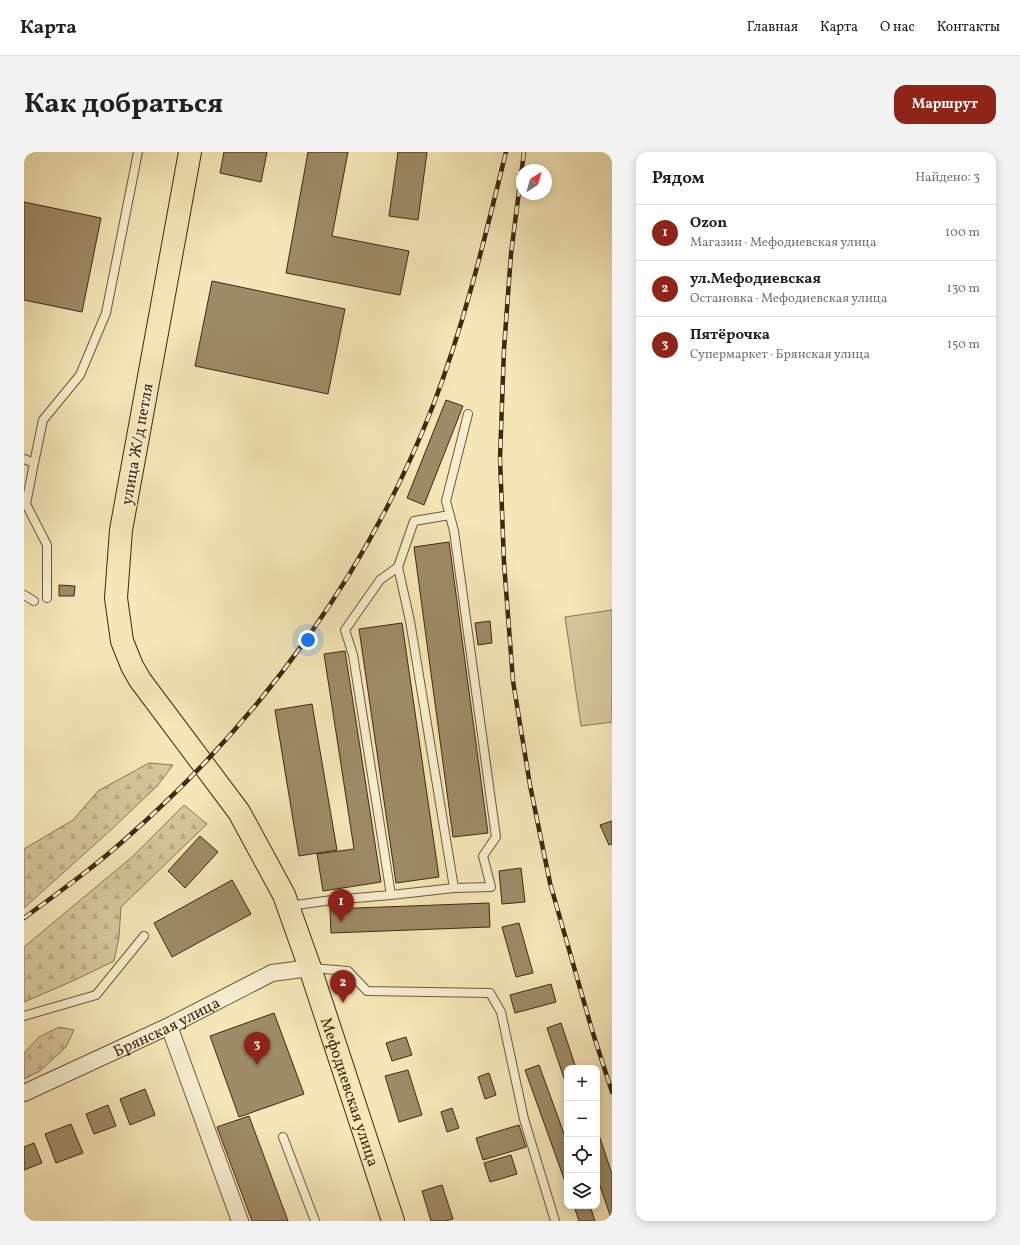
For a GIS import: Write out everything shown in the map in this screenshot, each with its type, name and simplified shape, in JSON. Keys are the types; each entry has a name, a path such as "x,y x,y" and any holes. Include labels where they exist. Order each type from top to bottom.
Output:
{"main road":[{"name":"улица Ж/д петля","path":"190,152 121,530 116,598 122,641 132,666 140,680 239,812 286,900"},
{"name":"Мефодиевская улица","path":"286,900 310,968 393,1221"}],"street":[{"name":"Брянская улица","path":"24,1093 169,1026 272,973 310,968"},
{"path":"169,1026 240,1221"}],"lane":[{"path":"47,598 48,545 26,504 34,463 43,420 80,376 106,313 138,152"},
{"path":"286,900 332,900 454,888 491,887 484,856 496,837 454,531 446,501 468,414"},
{"path":"24,459 34,463"},
{"path":"450,515 414,521 398,567 410,621 454,888"},
{"path":"391,895 353,655 345,630 380,580 398,567"},
{"path":"24,595 34,601"},
{"path":"24,1016 96,995 144,936"},
{"path":"310,968 348,971 367,991 490,993 501,1012 524,1119 555,1221"},
{"path":"283,1137 315,1221"}],"green space":[{"path":"612,610 612,722 581,726 565,617"},
{"path":"149,763 173,765 158,785 113,828 24,908 24,849 73,820 98,791"},
{"path":"184,805 207,824 121,907 119,937 114,961 24,1002 24,947 132,857"},
{"path":"59,1027 74,1030 66,1047 40,1071 24,1079 24,1053 39,1037"}],"building":[{"path":"224,152 267,152 261,182 220,173"},
{"path":"308,152 348,152 332,236 409,251 400,295 286,273"},
{"path":"398,152 427,152 418,220 389,216"},
{"path":"24,202 101,218 82,312 24,300"},
{"path":"212,281 345,309 328,394 195,366"},
{"path":"446,400 463,406 424,505 407,498"},
{"path":"449,542 488,833 453,837 414,547"},
{"path":"59,585 75,586 74,596 59,596"},
{"path":"490,621 492,643 478,645 475,623"},
{"path":"402,623 439,877 396,883 359,629"},
{"path":"345,651 381,882 323,891 317,854 354,849 324,654"},
{"path":"312,704 337,850 299,856 275,710"},
{"path":"612,821 612,844 609,845 600,825"},
{"path":"200,836 218,852 185,888 168,871"},
{"path":"521,868 525,902 502,904 499,871"},
{"path":"232,880 251,914 172,957 154,923"},
{"path":"489,903 490,927 331,933 330,909"},
{"path":"519,923 533,973 516,977 502,927"},
{"path":"551,984 556,1002 515,1013 510,995"},
{"path":"274,1013 304,1094 239,1117 210,1036"},
{"path":"561,1023 575,1065 564,1065 564,1078 547,1028"},
{"path":"406,1037 412,1055 392,1061 386,1043"},
{"path":"539,1065 564,1134 564,1179 525,1070"},
{"path":"408,1070 422,1115 399,1122 385,1076"},
{"path":"489,1073 496,1095 485,1099 478,1077"},
{"path":"145,1089 155,1115 130,1125 120,1099"},
{"path":"108,1105 116,1126 94,1134 86,1114"},
{"path":"452,1108 459,1128 447,1132 441,1112"},
{"path":"249,1116 288,1221 252,1221 217,1127"},
{"path":"71,1124 83,1153 56,1163 45,1134"},
{"path":"519,1125 526,1147 483,1160 476,1138"},
{"path":"600,1138 612,1174 612,1221 600,1186"},
{"path":"34,1143 42,1163 24,1170 24,1147"},
{"path":"511,1155 517,1174 490,1182 484,1163"},
{"path":"442,1185 453,1219 445,1221 431,1221 422,1191"},
{"path":"575,1209 591,1209 595,1221 579,1221"}],"railway":[{"path":"24,918 65,888 131,834 179,789 225,741 268,690 308,637 345,581 378,524 408,464 434,403 465,310 506,152"},
{"path":"524,152 511,254 504,349 500,458 504,563 513,681 530,785 550,883 592,1030 612,1092"}],"place":[{"name":"Ozon","path":"341,922"},
{"name":"ул.Мефодиевская","path":"343,1003"},
{"name":"Пятёрочка","path":"257,1065"}]}
